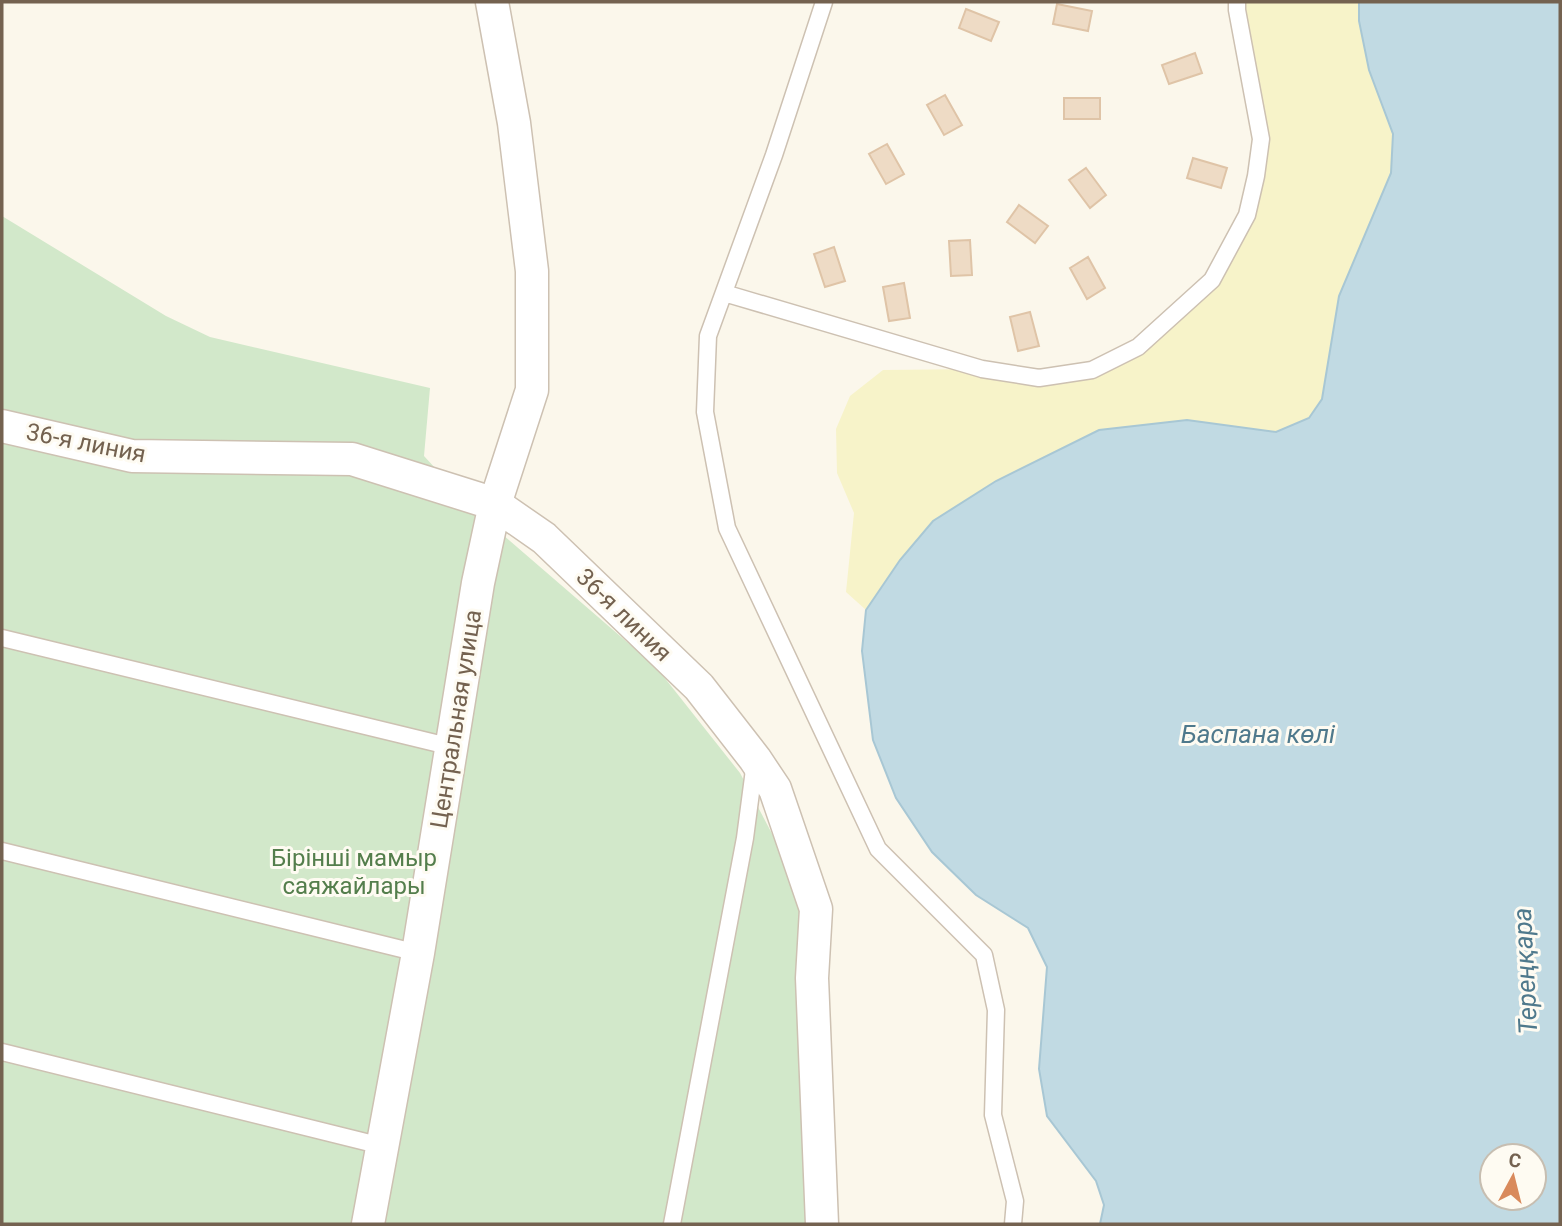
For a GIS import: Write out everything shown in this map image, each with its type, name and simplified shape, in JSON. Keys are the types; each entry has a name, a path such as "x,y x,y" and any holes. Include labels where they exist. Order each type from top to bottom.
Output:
{"street":[{"name":"Центральная улица","path":"368,1224 418,953 478,583 495,503 532,390 532,271 514,123 492,2"},
{"name":"36-я линия","path":"2,426 132,456 352,459 495,503 544,538 699,687 775,789 816,909 812,978 822,1224"}],"lane":[{"path":"824,2 774,155 708,336 705,412 727,528 878,849 984,955 996,1010 993,1115 1015,1202 1013,1224"},
{"path":"724,293 982,369 1039,378 1092,370 1138,347 1212,280 1247,215 1261,139 1237,2"},
{"path":"2,638 452,747"},
{"path":"672,1224 745,838 755,759"},
{"path":"2,851 418,953"},
{"path":"2,1052 382,1146"}],"green space":[{"name":"Бірінші мамыр саяжайлары","path":"2,216 166,316 210,337 430,388 424,456 473,509 656,667 740,773 779,847 804,911 805,1224 2,1224"}],"sand":[{"path":"1237,2 1359,2 1359,21 1369,70 1393,134 1391,174 1339,296 1322,399 1309,418 1276,432 1187,420 1099,430 996,481 900,560 866,610 846,592 854,513 837,473 836,429 850,396 883,370 982,369 1039,378 1092,370 1138,347 1212,280 1247,215 1261,139"}],"water":[{"name":"Баспана көлі","path":"1359,2 1560,2 1560,1224 1100,1224 1104,1205 1096,1181 1047,1116 1039,1069 1047,967 1028,928 976,895 932,852 896,798 873,740 862,651 866,610 900,560 933,521 996,481 1099,430 1187,420 1276,432 1309,418 1322,399 1339,296 1391,173 1393,134 1369,70 1359,21"}],"building":[{"path":"1057,4 1092,11 1088,31 1053,24"},
{"path":"966,9 999,22 991,41 959,28"},
{"path":"1195,53 1202,73 1169,84 1162,65"},
{"path":"945,95 962,125 944,135 927,105"},
{"path":"1064,98 1100,98 1100,119 1064,119"},
{"path":"887,144 904,174 886,184 869,154"},
{"path":"1193,158 1227,168 1221,188 1187,178"},
{"path":"1086,168 1106,195 1090,208 1069,180"},
{"path":"1019,205 1048,226 1035,243 1007,222"},
{"path":"970,240 972,275 951,276 949,241"},
{"path":"834,247 845,281 825,287 814,254"},
{"path":"1088,257 1105,288 1087,299 1070,268"},
{"path":"904,283 910,318 889,321 883,287"},
{"path":"1030,312 1039,346 1018,351 1010,317"}],"water label":[{"name":"Тереңқара","path":"1525,971"}]}
